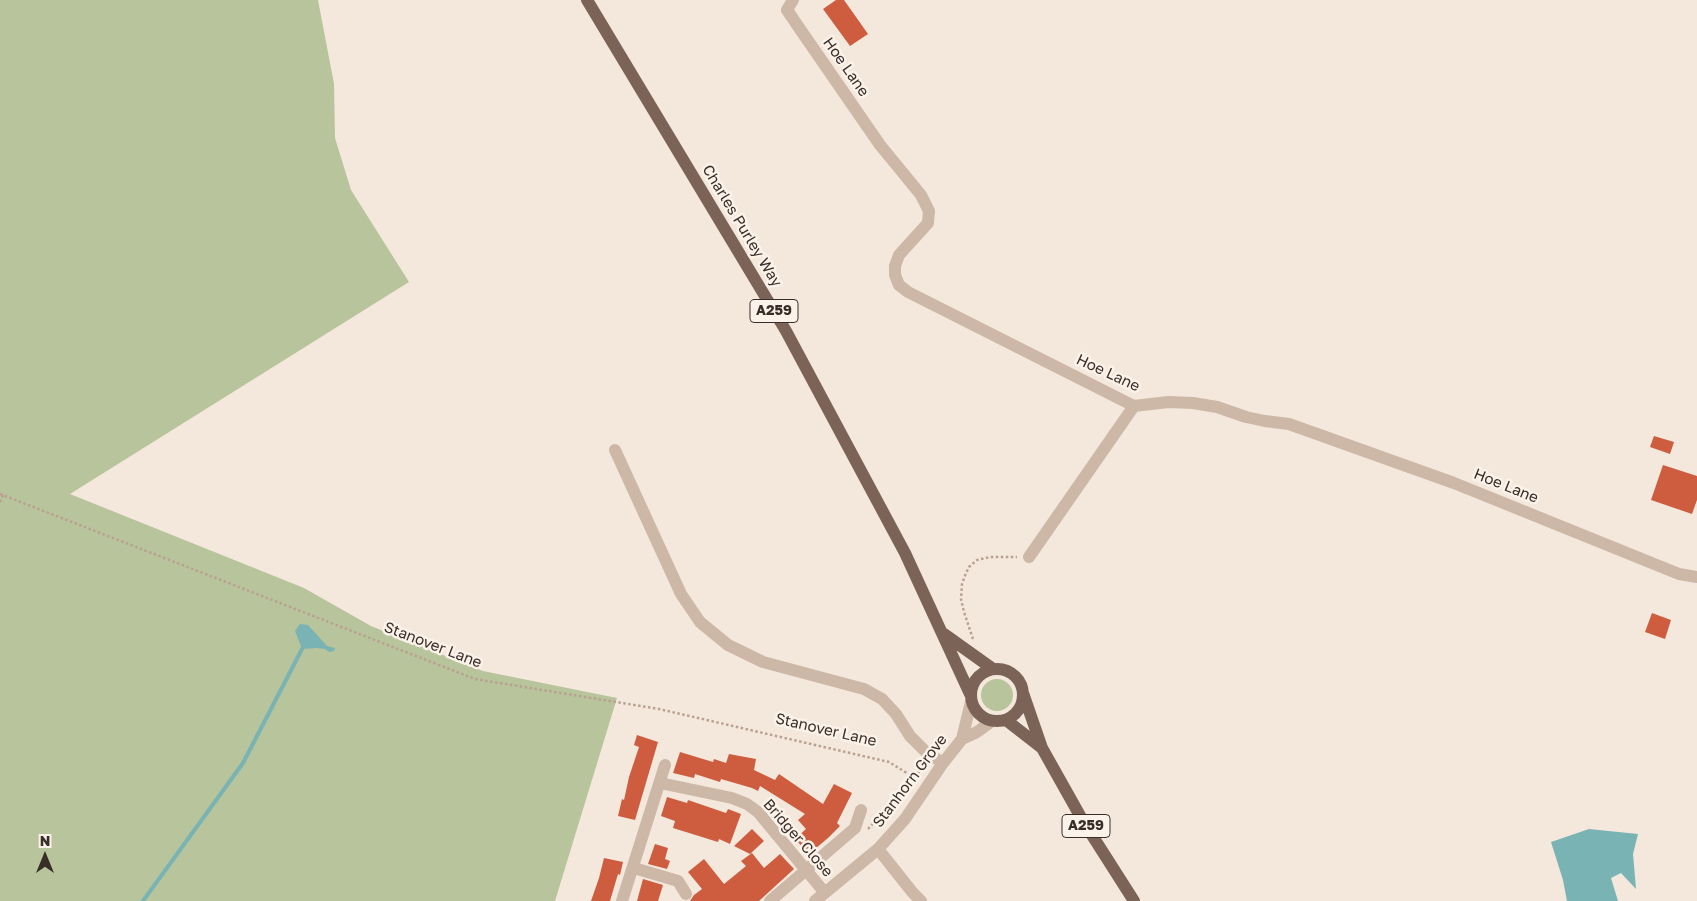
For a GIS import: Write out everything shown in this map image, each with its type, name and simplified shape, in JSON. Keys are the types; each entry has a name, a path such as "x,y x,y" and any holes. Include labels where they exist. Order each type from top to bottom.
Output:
{"main road":[{"name":"Charles Purley Way","path":"587,0 786,331 905,553 971,698"},
{"name":"Charles Purley Way","path":"942,633 993,669"},
{"path":"993,669 1010,672 1021,685 1023,693 1023,702 1019,710 1014,716 1006,720 992,721 979,715 971,698 972,685 977,678 984,672 993,669"},
{"name":"A259","path":"1023,693 1042,748 1083,821 1134,901"},
{"name":"A259","path":"1006,720 1042,748"}],"street":[{"name":"Hoe Lane","path":"793,0 787,10 880,146 921,195 929,211 928,223 899,255 895,266 895,275 899,285 908,292 1134,406 1168,402 1193,404 1217,407 1265,421 1290,424 1454,483 1679,574 1697,577"},
{"path":"1029,557 1134,406"},
{"path":"615,450 681,594 700,622 728,645 763,662 864,689 882,699 896,714 910,736 927,753 943,763"},
{"name":"Stanhorn Grove","path":"962,739 971,698"},
{"name":"Stanhorn Grove","path":"820,897 878,849 905,818 922,784 943,763 962,739 992,721"},
{"path":"622,901 665,765"},
{"name":"Bridger Close","path":"660,783 732,798 747,804 758,812 806,871 820,897"},
{"path":"770,901 854,828 861,810"},
{"path":"878,849 921,901"},
{"path":"634,868 678,881 686,894"}],"path":[{"path":"0,502 2,494"},
{"name":"Stanover Lane","path":"2,494 475,679 668,711 889,762 922,784"},
{"path":"977,658 979,654 964,612 962,599 962,584 969,567 977,560 990,557 1029,557"},
{"path":"922,784 920,764 927,753"},
{"path":"861,835 875,823 890,805 902,803"}],"green space":[{"path":"0,0 318,0 334,84 335,138 351,190 409,282 70,494 304,588 371,626 483,671 617,698 555,901 0,901"},
{"path":"997,679 1009,683 1013,695 1009,707 997,711 985,707 981,695 985,683"}],"water":[{"path":"300,624 308,625 327,646 335,648 334,651 329,652 325,649 317,648 302,649 295,631"},
{"path":"1589,829 1638,834 1633,854 1636,889 1621,873 1611,878 1618,901 1567,901 1563,880 1551,842"}],"building":[{"path":"836,0 844,0 868,34 850,46 823,9"},
{"path":"1654,436 1674,442 1670,454 1650,447"},
{"path":"1663,465 1697,476 1697,500 1692,514 1651,500"},
{"path":"1652,613 1671,620 1665,639 1645,632"},
{"path":"637,735 658,742 635,820 618,816 639,747 634,745"},
{"path":"680,752 713,762 714,759 726,763 729,754 756,759 754,770 775,780 779,774 823,804 834,784 852,793 837,823 840,826 809,854 795,839 806,829 798,820 805,814 760,786 758,791 721,779 720,782 695,774 694,778 673,773"},
{"path":"667,797 687,803 688,800 726,813 728,809 741,814 730,844 719,839 718,842 673,828 675,821 661,816"},
{"path":"752,829 764,841 750,854 734,846"},
{"path":"655,844 668,848 665,859 670,861 667,869 648,864"},
{"path":"752,853 764,868 780,854 794,869 759,901 690,901 702,889 688,872 704,859 724,884 746,866 741,861"},
{"path":"604,858 623,862 620,875 618,874 610,901 591,901 599,878"},
{"path":"643,879 663,885 658,901 637,901"}],"waterway":[{"path":"143,901 243,763 302,649"}]}
